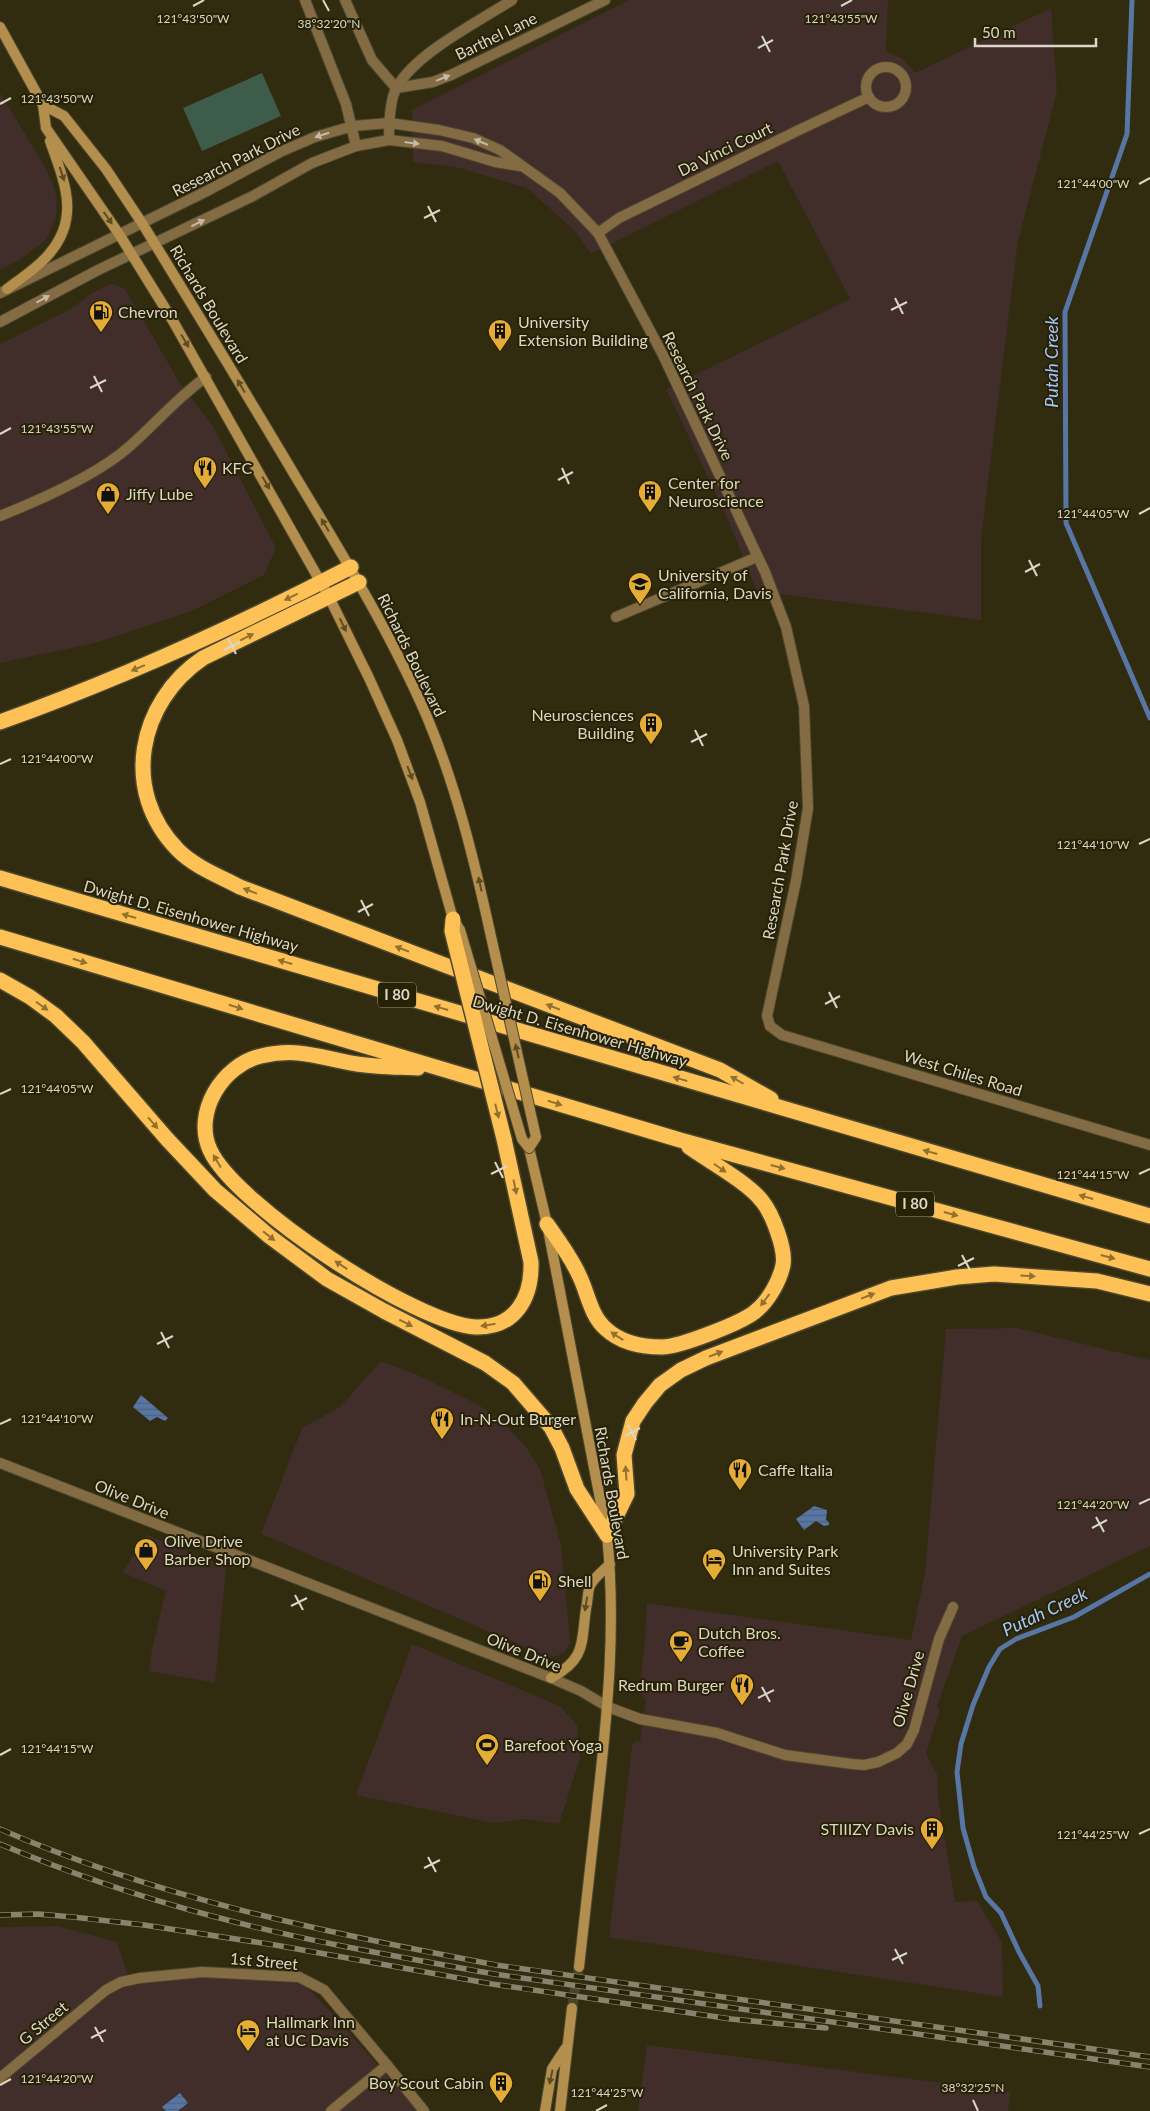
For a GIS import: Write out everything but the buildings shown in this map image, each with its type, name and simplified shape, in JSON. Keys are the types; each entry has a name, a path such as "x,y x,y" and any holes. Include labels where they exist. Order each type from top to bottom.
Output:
{"highway":[{"path":"0,722 65,699 186,648 351,567"},
{"path":"359,582 203,658 186,669 171,685 149,725 143,753 144,783 152,812 166,836 179,851 202,868 240,887 720,1070 794,1112"},
{"name":"Dwight D. Eisenhower Highway","path":"0,878 1150,1216"},
{"path":"442,1069 358,1064 310,1053 287,1051 258,1056 238,1066 222,1080 213,1094 205,1129 210,1150 221,1169 239,1187 297,1235 344,1267 381,1289 446,1320 475,1327 490,1326 502,1322 515,1313 524,1303 532,1276 532,1262 504,1139 452,931 453,919"},
{"name":"I 80","path":"0,937 680,1140 1150,1268"},
{"path":"0,980 30,997 70,1029 167,1139 215,1190 268,1236 327,1279 485,1363 513,1382 551,1427 562,1448 577,1488 607,1535"},
{"path":"547,1224 579,1274 593,1311 605,1328 625,1341 645,1346 665,1347 724,1328 757,1310 776,1285 783,1263 778,1230 763,1201 747,1186 680,1140"},
{"path":"607,1535 627,1494 624,1455 633,1422 645,1403 660,1385 681,1370 706,1358 891,1288 957,1277 994,1274 1097,1281 1150,1294"}],"main road":[{"path":"0,27 43,105 46,128 68,198 65,225 58,242 49,256 4,291"},
{"name":"Richards Boulevard","path":"43,105 64,116 106,169 142,223 351,567 393,645 427,718 463,820 476,868 536,1137 529,1148"},
{"name":"Richards Boulevard","path":"46,128 119,234 206,377 330,597 370,678 420,802 453,919 460,930 522,1139 529,1148 547,1224 607,1535 610,1564 612,1619 608,1707 579,1967"},
{"path":"551,1678 567,1669 576,1659 583,1643 590,1585 610,1564"},
{"path":"560,2111 572,2008"},
{"path":"545,2111 552,2069 567,2046"}],"street":[{"path":"305,0 346,104 353,126 356,146"},
{"path":"345,0 372,60 396,88"},
{"path":"389,140 389,123 396,88 421,58 512,0"},
{"name":"Barthel Lane","path":"396,88 433,82 451,75 604,0"},
{"name":"Da Vinci Court","path":"598,233 627,214 869,98"},
{"name":"Research Park Drive","path":"4,291 207,191 280,152 315,137 353,126 389,123 439,130 473,138 500,150 560,193 598,233 663,355 757,557 786,627 804,706 808,808 796,880 767,1016 770,1026"},
{"name":"Research Park Drive","path":"0,322 98,270 253,196 312,163 356,146 389,140 442,146 495,162 523,166"},
{"path":"0,516 34,502 113,459 130,446 190,388 206,377"},
{"path":"616,617 757,557"},
{"name":"West Chiles Road","path":"770,1026 782,1035 1150,1146"},
{"name":"Olive Drive","path":"0,1463 551,1678 581,1691 608,1707 640,1720 721,1734 785,1754 864,1765 878,1762 897,1753 907,1744 914,1730 939,1639 953,1607"},
{"name":"1st Street","path":"106,1990 121,1982 202,1972 300,1977 324,1990 424,2111"},
{"name":"G Street","path":"0,2078 106,1990"},
{"path":"331,2111 387,2065"}],"shaded area":[{"path":"629,0 888,0 886,51 903,59 915,73 1051,8 1057,92 1018,241 981,539 981,620 757,591 725,513 666,389 850,299 778,161 591,254 576,232 527,188 456,167 413,162 412,110"},
{"path":"0,93 45,167 53,184 57,200 56,217 46,240 21,259 0,270"},
{"path":"115,284 125,289 181,385 213,426 276,548 264,575 192,611 95,643 0,663 0,344 69,310 92,293 108,285"},
{"path":"1017,1328 1150,1360 1150,1546 962,1636 937,1707 940,1710 926,1754 937,1774 938,1797 955,1902 977,1901 1002,1942 1003,1997 609,1937 632,1746 636,1741 640,1741 646,1700 639,1691 647,1603 911,1640 925,1573 946,1329"},
{"path":"381,1361 420,1376 479,1405 507,1427 526,1447 540,1469 561,1545 570,1642 565,1652 557,1656 548,1657 261,1534 302,1428 340,1407"},
{"path":"147,1535 226,1567 215,1683 149,1671 152,1648 166,1591 122,1572"},
{"path":"412,1644 560,1706 577,1725 580,1759 559,1824 527,1819 494,1823 356,1795"},
{"path":"57,1926 117,1942 131,1986 202,1972 299,1977 419,2111 0,2111 0,1927"},
{"path":"647,2045 1011,2092 1008,2111 638,2111"}],"green space":[{"path":"262,73 281,116 202,151 183,108"}],"water":[{"path":"141,1395 168,1418 165,1421 157,1417 150,1421 133,1407"},
{"path":"814,1506 827,1510 826,1520 829,1522 829,1525 824,1526 816,1521 804,1530 796,1519"},
{"path":"180,2093 188,2103 178,2111 166,2111 162,2107"}],"waterway":[{"name":"Putah Creek","path":"1132,0 1127,134 1065,312 1066,523 1150,718"},
{"name":"Putah Creek","path":"1040,2006 1038,1986 1019,1952 1001,1913 986,1897 974,1867 963,1828 957,1772 961,1744 973,1705 989,1667 1000,1649 1016,1639 1074,1617 1150,1574"}],"tunnel":[{"path":"572,2008 579,1967"}],"railway":[{"path":"0,1829 120,1875 182,1894 306,1926 433,1953 496,1965 1150,2057"},
{"path":"0,1844 78,1875 185,1909 352,1948 494,1974 1150,2067"},
{"path":"0,1915 38,1914 144,1925 275,1945 492,1984 731,2019 826,2028"}],"place":[{"name":"Chevron","path":"101,333"},
{"name":"University Extension Building","path":"500,352"},
{"name":"KFC","path":"205,489"},
{"name":"Center for Neuroscience","path":"650,513"},
{"name":"Jiffy Lube","path":"108,515"},
{"name":"University of California, Davis","path":"640,605"},
{"name":"Neurosciences Building","path":"651,745"},
{"name":"In-N-Out Burger","path":"442,1440"},
{"name":"Caffe Italia","path":"740,1491"},
{"name":"Olive Drive Barber Shop","path":"146,1571"},
{"name":"University Park Inn and Suites","path":"714,1581"},
{"name":"Shell","path":"540,1602"},
{"name":"Dutch Bros. Coffee","path":"681,1663"},
{"name":"Redrum Burger","path":"742,1706"},
{"name":"Barefoot Yoga","path":"487,1766"},
{"name":"STIIIZY Davis","path":"932,1850"},
{"name":"Hallmark Inn at UC Davis","path":"248,2052"},
{"name":"Boy Scout Cabin","path":"501,2104"}]}
